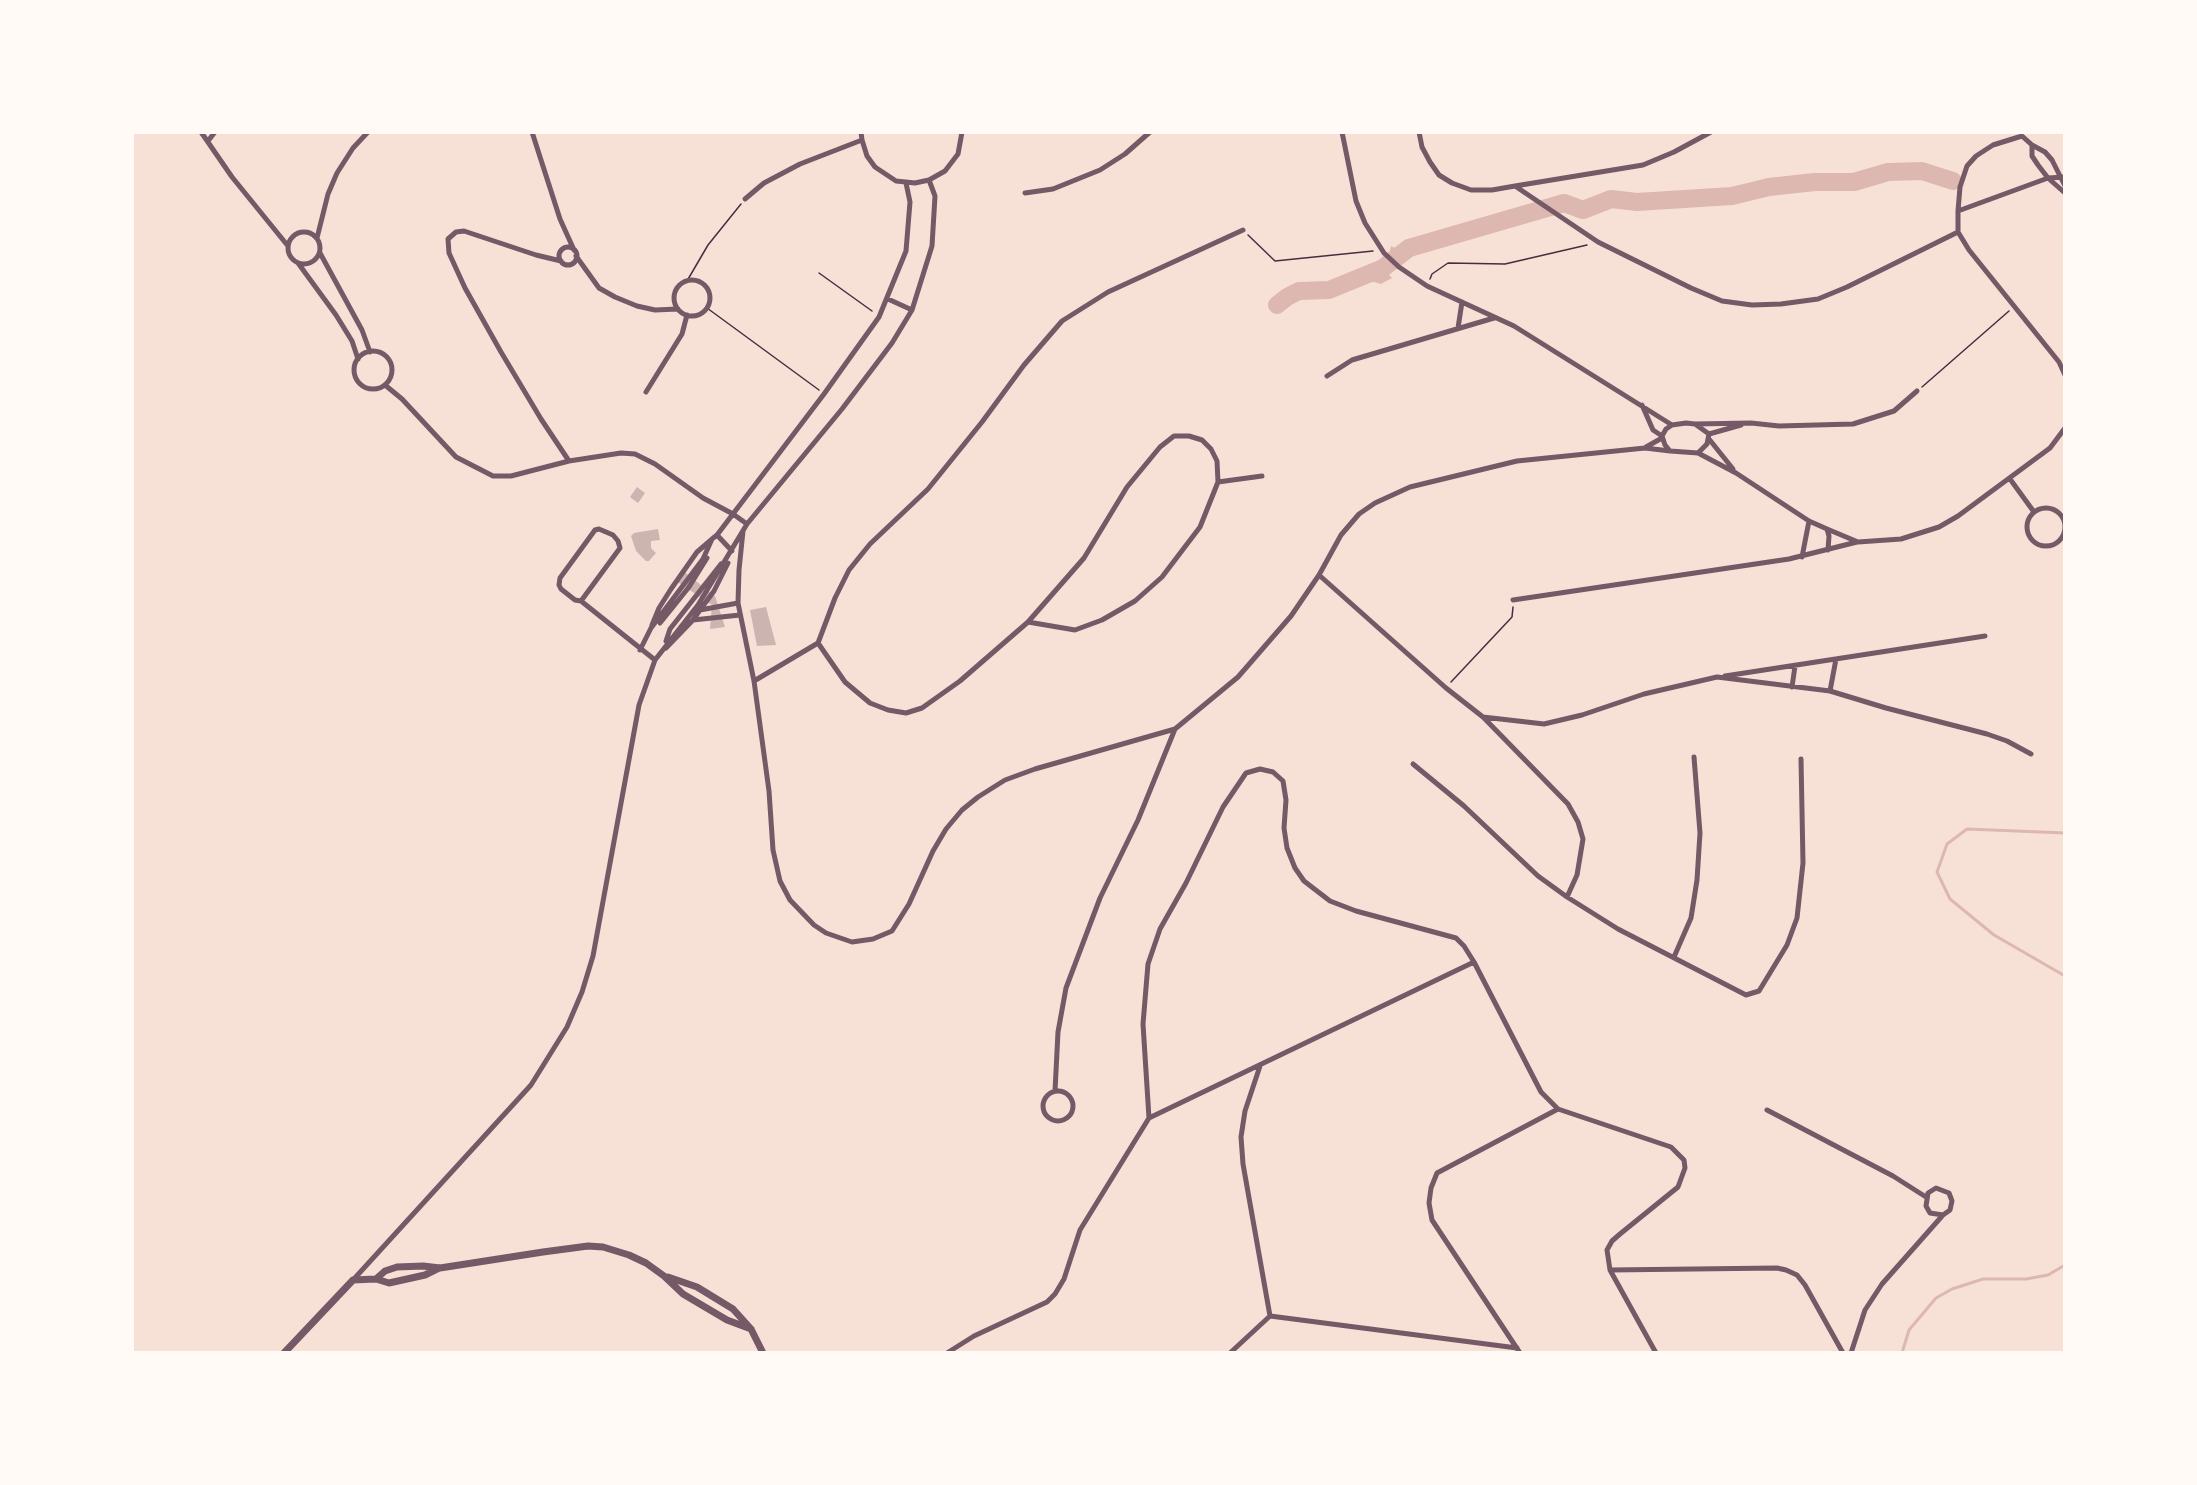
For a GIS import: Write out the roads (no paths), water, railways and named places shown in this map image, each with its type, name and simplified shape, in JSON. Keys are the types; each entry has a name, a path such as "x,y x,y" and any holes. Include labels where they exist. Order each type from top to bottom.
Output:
{"street":[{"path":"201,132 232,177 288,246 290,257 298,263 336,315 352,341 358,359 354,370 355,376 362,385 373,390 385,386 392,376 391,364 380,353 370,352 358,359"},
{"path":"208,141 215,132"},
{"path":"317,238 328,194 337,172 353,148 368,132"},
{"path":"532,132 560,219 575,253 599,288 637,306 655,310 683,312 700,314 707,308 710,296 707,288 698,281 687,281 675,292 675,303 683,312 682,334 646,392"},
{"path":"861,132 867,156 875,167 887,176 906,183 929,180 945,171 959,150 962,132"},
{"path":"1025,193 1053,189 1100,170 1125,154 1150,132"},
{"path":"1342,132 1356,201 1369,231 1392,261 1427,286 1495,317 1565,357 1672,424 1751,423 1779,426 1853,424 1894,411 1917,391"},
{"path":"1419,132 1422,147 1439,174 1452,183 1471,190 1492,190 1643,165 1674,152 1711,132"},
{"path":"2065,186 2063,177 2045,152 2022,136 1993,146 1976,156 1967,166 1960,187 1958,211 1958,232 1969,250 2058,362 2065,375"},
{"path":"745,199 765,183 800,164 862,140"},
{"path":"2032,145 2032,156 2048,178 2065,193"},
{"path":"1958,211 2048,178 2063,177"},
{"path":"657,657 693,620 723,576 731,554 747,524 849,400 892,343 912,310 932,246 934,196 929,180"},
{"path":"640,650 651,628 703,559 715,537 824,394 879,317 906,251 910,202 906,183"},
{"path":"1515,186 1598,242 1722,301 1762,304 1818,299 1958,232"},
{"path":"754,681 818,643 835,598 849,570 870,544 928,489 1024,365 1062,321 1108,292 1243,230"},
{"path":"569,461 524,390 465,288 447,246 451,235 464,231 566,264 572,263 575,253"},
{"path":"288,246 293,237 302,232 317,238 321,248 314,262 298,263"},
{"path":"561,261 559,256 563,249 568,247 575,253"},
{"path":"320,253 362,330 370,352"},
{"path":"888,299 912,310"},
{"path":"1458,328 1462,302"},
{"path":"1327,376 1352,360 1495,317"},
{"path":"385,386 415,412 456,457 493,476 511,476 569,461 621,453 635,454 655,464 703,498 747,524"},
{"path":"1642,405 1653,430 1662,437 1670,451"},
{"path":"1709,436 1751,423"},
{"path":"1645,448 1662,437 1672,424"},
{"path":"1695,424 1709,436 1736,473"},
{"path":"1513,600 1802,557 1858,542 1901,539 1939,527 1958,516 2050,448 2065,428"},
{"path":"818,643 845,682 870,703 888,710 906,713 922,708 935,700 1028,622 1084,558 1127,488 1160,447 1174,436 1189,436 1202,441 1211,449 1217,461 1218,482 1200,527 1162,577 1135,601 1101,620 1075,630 1028,622"},
{"path":"1698,453 1704,449 1709,436"},
{"path":"743,531 738,603 754,681 769,791 773,850 780,881 790,900 814,925 826,933 852,942 873,939 892,930 909,904 933,850 946,829 962,810 978,797 1005,780 1025,773 1174,729 1238,677 1291,616 1319,576 1341,535 1359,514 1375,503 1410,487 1517,461 1645,448 1698,453 1736,473 1809,521 1858,542"},
{"path":"1218,482 1262,476"},
{"path":"2010,479 2034,512"},
{"path":"2049,508 2059,513 2065,528 2058,542 2042,546 2033,541 2026,526 2034,512 2038,509 2049,508"},
{"path":"1802,557 1809,521"},
{"path":"581,601 620,548 613,535 599,529 595,530 560,578 559,585 570,598 581,601 640,650 657,657"},
{"path":"1827,529 1828,550"},
{"path":"715,537 731,554"},
{"path":"648,635 674,608 704,565 715,537"},
{"path":"284,1353 531,1085 567,1026 582,992 593,956 639,705 670,629 717,568 731,554"},
{"path":"1319,576 1446,688 1483,717 1568,804 1578,822 1583,839 1577,875 1567,897"},
{"path":"700,610 738,603"},
{"path":"693,620 740,615"},
{"path":"1483,717 1544,724 1582,715 1644,694 1717,677 1985,636"},
{"path":"1830,691 1836,659"},
{"path":"1792,687 1795,666"},
{"path":"1717,677 1830,691 1987,734 2007,741 2031,754"},
{"path":"1055,1091 1058,1032 1066,988 1100,897 1138,820 1174,729"},
{"path":"1674,957 1691,918 1697,880 1700,833 1694,757"},
{"path":"1413,764 1464,806 1538,876 1567,897 1618,929 1746,995 1759,991 1787,945 1797,918 1803,862 1801,759"},
{"path":"1149,1118 1143,1024 1148,963 1160,929 1186,883 1223,807 1246,773 1260,769 1273,772 1283,781 1286,800 1284,828 1287,848 1295,868 1304,881 1330,901 1347,908 1456,938 1474,962 1541,1092 1558,1109 1671,1147 1684,1160 1685,1168 1678,1186 1612,1241 1607,1250 1610,1270 1656,1353"},
{"path":"947,1353 974,1336 1047,1302 1055,1294 1064,1279 1080,1230 1149,1118 1474,962"},
{"path":"1260,1066 1245,1111 1241,1137 1243,1164 1270,1316"},
{"path":"1055,1091 1068,1096 1072,1105 1067,1118 1058,1121 1049,1118 1043,1105 1047,1096 1055,1091"},
{"path":"1518,1350 1432,1220 1429,1203 1431,1188 1437,1173 1558,1109"},
{"path":"1767,1110 1883,1170 1926,1197"},
{"path":"1851,1353 1865,1310 1876,1293 1952,1206 1949,1193 1936,1188 1931,1190 1926,1197 1926,1206 1930,1213 1943,1215"},
{"path":"376,1279 385,1271 397,1268 416,1266 440,1268 588,1246 603,1247 646,1263 683,1294 727,1320 751,1329"},
{"path":"352,1280 376,1279 389,1283 425,1275 440,1268"},
{"path":"1610,1270 1777,1268 1786,1270 1797,1275 1805,1285 1843,1353"},
{"path":"664,1276 697,1287 734,1308 751,1329 763,1353"},
{"path":"1270,1316 1518,1350"},
{"path":"1230,1353 1270,1316"}],"waterway":[{"path":"1277,305 1299,291 1329,290 1383,268 1409,248 1564,203 1583,210 1611,199 1637,202 1732,196 1769,187 1815,182 1854,182 1888,172 1922,171 1953,181"},
{"path":"2065,833 1967,829 1947,844 1937,872 1950,899 1994,935 2065,976"},
{"path":"1902,1353 1909,1330 1936,1298 1952,1289 1983,1279 2026,1279 2048,1275 2065,1265"}]}
